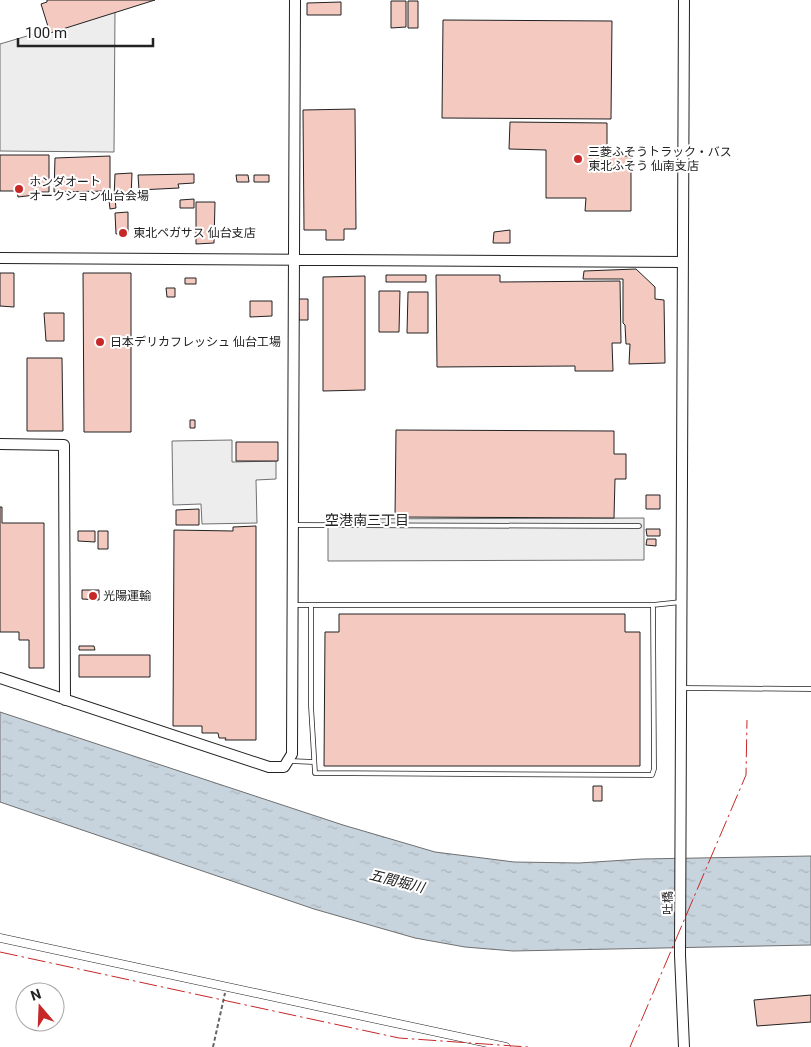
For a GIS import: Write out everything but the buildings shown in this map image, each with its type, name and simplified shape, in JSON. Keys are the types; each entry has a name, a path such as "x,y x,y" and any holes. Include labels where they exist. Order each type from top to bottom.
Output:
{"street":[{"path":"0,678 269,767 284,767 290,761 292,754 293,605 295,0"},
{"name":"吐橋","path":"684,0 680,955 684,1047"},
{"path":"0,258 682,262"},
{"path":"0,444 58,444 64,445 66,451 65,700"},
{"path":"0,938 506,1047"}],"lane":[{"path":"293,526 639,526"},
{"path":"293,605 653,605 681,602"},
{"path":"311,605 311,706 315,773 652,775 654,769 653,605"},
{"path":"681,688 811,689"},
{"path":"290,761 314,762"}],"path":[{"path":"213,1047 226,986"}],"shaded area":[{"path":"115,10 114,152 0,151 0,44"},
{"path":"232,440 232,462 276,461 276,479 256,480 257,523 202,524 201,504 173,505 172,441"},
{"path":"644,518 644,560 328,561 328,519"}],"water":[{"name":"五間堀川","path":"0,712 343,825 435,852 514,862 579,863 642,859 811,856 811,945 513,951 465,947 415,938 314,909 0,802"}],"power":[{"path":"630,1047 746,775 747,720"},
{"path":"0,952 399,1038 528,1047"}],"place":[{"name":"三菱ふそうトラック・バス 東北ふそう 仙南支店","path":"578,159"},
{"name":"ホンダオート オークション仙台会場","path":"19,189"},
{"name":"東北ペガサス 仙台支店","path":"123,233"},
{"name":"日本デリカフレッシュ 仙台工場","path":"100,342"},
{"name":"光陽運輸","path":"93,596"}],"district":[{"name":"空港南三丁目","path":"367,520"}]}
